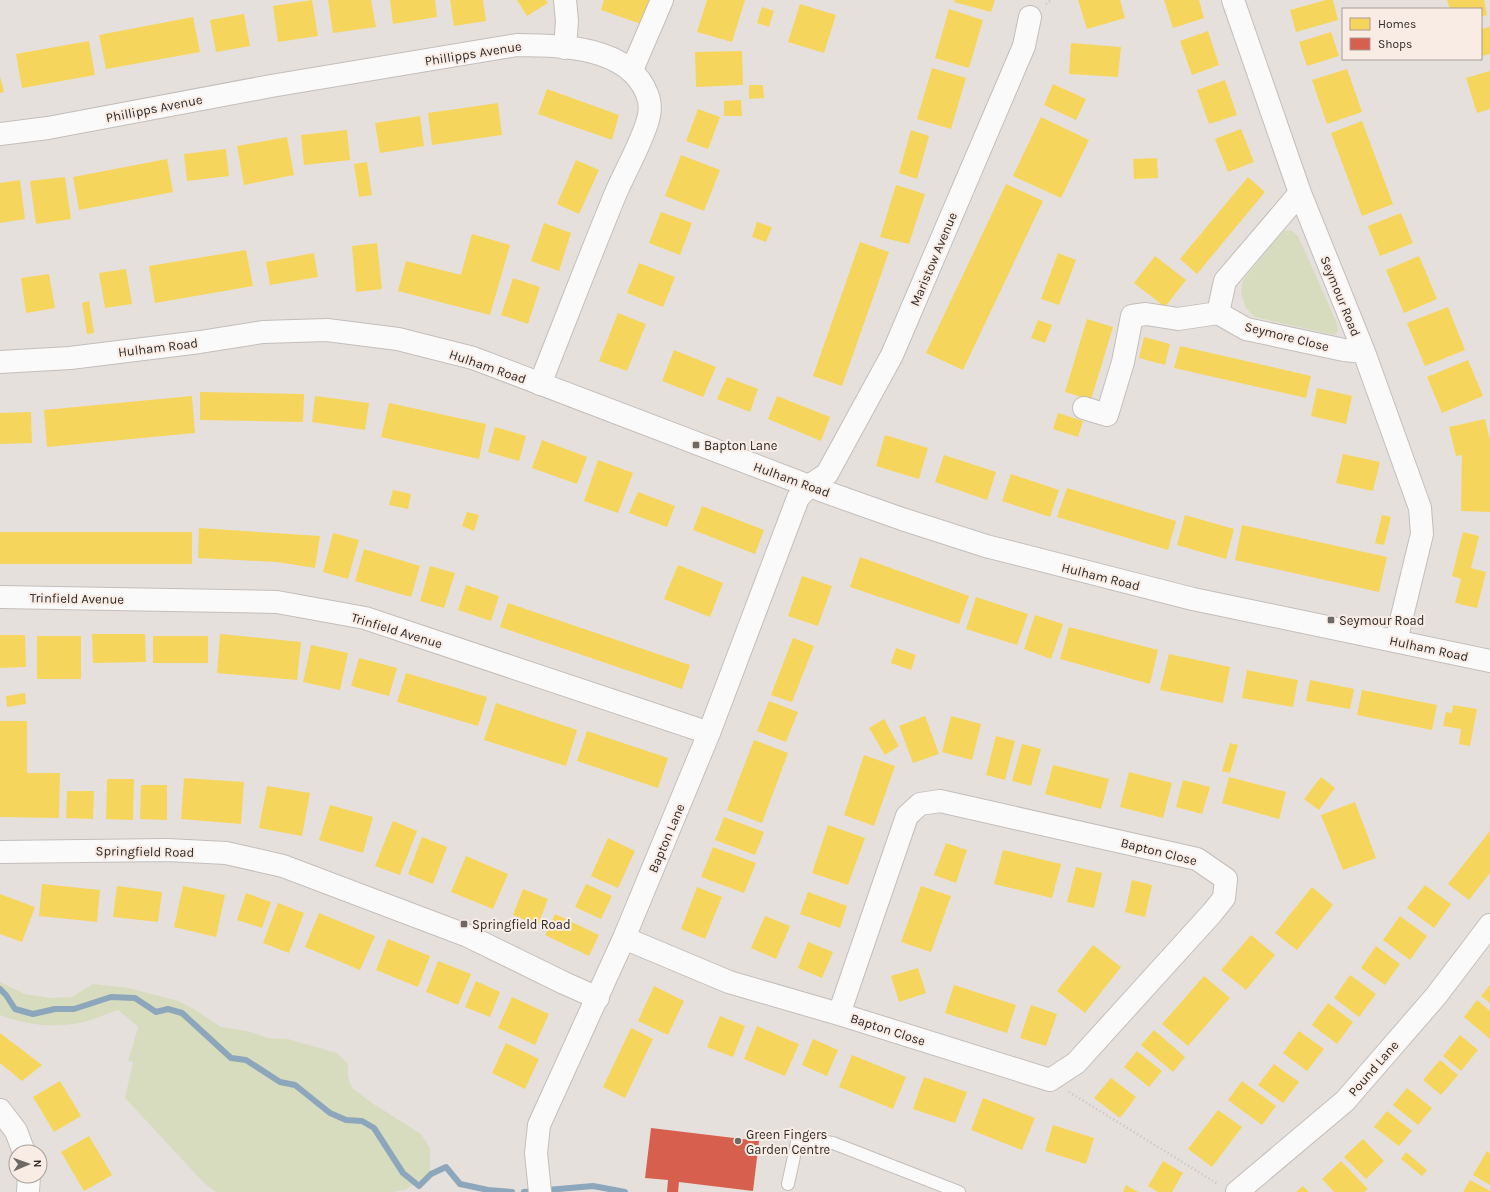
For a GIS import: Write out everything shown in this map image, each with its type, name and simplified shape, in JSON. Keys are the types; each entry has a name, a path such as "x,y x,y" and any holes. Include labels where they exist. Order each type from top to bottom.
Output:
{"street":[{"path":"565,0 567,21 565,48"},
{"path":"632,70 662,0"},
{"name":"Seymour Road","path":"1233,0 1300,193 1364,352 1420,508 1422,534 1396,641"},
{"name":"Maristow Avenue","path":"809,486 827,474 892,355 1024,46 1030,17"},
{"name":"Phillipps Avenue","path":"0,134 48,128 270,86 517,45 547,45 598,54 617,60 632,70 647,94 650,110 647,124 615,194 540,384"},
{"path":"1084,408 1107,415 1123,362 1132,316 1146,314 1178,319 1218,313 1225,281 1300,193"},
{"name":"Seymore Close","path":"1218,313 1246,329 1344,350 1364,352"},
{"name":"Hulham Road","path":"0,362 70,358 200,342 263,332 328,330 398,339 473,358 809,486 902,519 986,546 1193,599 1490,661"},
{"name":"Bapton Lane","path":"539,1186 536,1152 539,1125 624,938 709,733 798,498 809,486"},
{"name":"Trinfield Avenue","path":"0,597 277,602 366,618 709,733"},
{"name":"Bapton Close","path":"624,938 729,982 839,1014 1050,1080 1076,1063 1212,913 1224,898 1226,879 1197,859 940,801 920,804 907,816 839,1014"},
{"name":"Springfield Road","path":"0,852 167,850 226,853 283,866 468,936 598,998"},
{"name":"Pound Lane","path":"1230,1190 1345,1101 1436,996 1490,925"},
{"path":"0,1110 16,1131 21,1144"}],"lane":[{"path":"788,1184 798,1138 833,1143 959,1192"}],"path":[{"path":"1050,1080 1230,1190"}],"green space":[{"path":"1291,230 1298,236 1336,321 1338,330 1335,335 1255,317 1246,308 1241,293 1243,280 1284,231"},
{"path":"0,982 25,994 50,998 72,997 93,984 129,988 178,1001 194,1009 221,1027 247,1031 268,1038 288,1039 337,1053 348,1064 348,1077 352,1088 372,1103 421,1134 430,1148 430,1181 418,1181 405,1190 392,1192 216,1192 204,1183 125,1098 133,1062 128,1061 138,1027 118,1010 88,1021 69,1025 39,1025 0,1015"}],"building: Homes":[{"path":"312,0 318,36 278,42 273,6"},
{"path":"328,0 371,0 376,27 333,33"},
{"path":"390,0 435,0 437,17 393,24"},
{"path":"450,0 483,0 486,21 454,26"},
{"path":"517,0 546,0 548,3 527,16"},
{"path":"604,0 649,0 641,24 601,10"},
{"path":"707,0 745,0 732,42 697,32"},
{"path":"955,0 995,0 991,12 954,2"},
{"path":"1078,0 1120,0 1125,18 1087,29"},
{"path":"1164,0 1199,0 1204,18 1173,28"},
{"path":"1326,0 1333,0 1338,20 1296,32 1290,10"},
{"path":"1447,0 1484,0 1487,15 1482,17 1482,8 1450,8"},
{"path":"800,4 836,15 824,53 788,42"},
{"path":"762,7 774,11 769,27 757,23"},
{"path":"949,9 983,20 969,68 935,58"},
{"path":"244,14 250,46 216,52 210,20"},
{"path":"193,17 200,52 106,69 99,35"},
{"path":"1490,27 1490,54 1482,56 1482,29"},
{"path":"1208,31 1219,65 1192,75 1180,41"},
{"path":"1331,32 1339,56 1307,66 1299,42"},
{"path":"89,41 95,75 22,88 16,54"},
{"path":"1071,43 1121,47 1118,77 1069,74"},
{"path":"742,51 743,85 696,87 695,52"},
{"path":"932,68 966,78 951,129 917,119"},
{"path":"1347,69 1362,112 1327,124 1312,80"},
{"path":"1490,71 1490,109 1477,113 1466,78"},
{"path":"0,76 4,92 0,93"},
{"path":"1225,80 1237,115 1209,124 1197,90"},
{"path":"1053,84 1086,99 1076,120 1044,105"},
{"path":"749,85 763,85 764,98 749,99"},
{"path":"547,89 619,115 612,140 538,114"},
{"path":"741,100 742,116 724,116 724,101"},
{"path":"498,103 502,135 432,145 428,113"},
{"path":"698,109 720,117 708,149 686,141"},
{"path":"420,116 424,146 380,153 375,123"},
{"path":"1041,117 1089,140 1061,198 1013,176"},
{"path":"1362,121 1393,204 1362,216 1331,133"},
{"path":"1241,129 1254,162 1228,172 1215,139"},
{"path":"347,130 350,160 304,165 301,135"},
{"path":"911,130 929,136 917,179 899,173"},
{"path":"287,137 294,175 244,185 237,146"},
{"path":"226,149 229,176 187,181 184,154"},
{"path":"681,155 720,170 704,211 665,196"},
{"path":"1157,158 1158,178 1134,179 1133,159"},
{"path":"167,159 173,192 79,210 73,177"},
{"path":"576,160 599,170 579,214 557,204"},
{"path":"367,162 372,195 359,197 354,164"},
{"path":"65,177 71,219 36,224 30,181"},
{"path":"1248,177 1265,192 1197,274 1180,259"},
{"path":"20,180 25,219 0,223 0,183"},
{"path":"1006,184 1043,201 963,370 926,353"},
{"path":"896,185 925,194 909,244 880,237"},
{"path":"661,212 692,223 680,255 649,243"},
{"path":"1401,213 1413,243 1380,256 1368,226"},
{"path":"757,222 772,227 766,242 752,237"},
{"path":"544,223 571,233 559,271 531,261"},
{"path":"472,234 510,245 490,315 398,291 406,261 461,275"},
{"path":"860,242 889,252 842,386 813,376"},
{"path":"377,243 382,289 356,292 352,246"},
{"path":"246,250 253,286 155,303 149,266"},
{"path":"314,253 318,277 270,285 266,262"},
{"path":"1058,253 1076,260 1059,305 1041,299"},
{"path":"1155,256 1186,280 1165,307 1134,283"},
{"path":"1419,256 1437,299 1404,313 1386,270"},
{"path":"639,263 675,277 663,307 627,293"},
{"path":"126,269 132,304 105,308 99,273"},
{"path":"49,274 55,308 26,313 21,278"},
{"path":"513,278 540,287 528,324 501,315"},
{"path":"89,301 94,333 87,334 82,303"},
{"path":"1448,307 1465,350 1425,366 1407,323"},
{"path":"618,313 646,324 627,371 599,361"},
{"path":"1087,319 1113,327 1091,400 1065,392"},
{"path":"1038,320 1052,325 1045,343 1031,338"},
{"path":"1144,337 1170,344 1165,365 1139,358"},
{"path":"1180,346 1311,376 1306,398 1174,368"},
{"path":"674,350 716,367 703,397 662,381"},
{"path":"1468,360 1483,396 1442,413 1427,377"},
{"path":"727,377 758,389 750,412 717,399"},
{"path":"1317,388 1352,396 1346,424 1311,416"},
{"path":"200,392 304,394 303,422 200,420"},
{"path":"192,396 195,433 47,447 44,410"},
{"path":"315,396 369,403 365,430 312,422"},
{"path":"777,396 830,417 821,441 768,419"},
{"path":"389,403 486,424 479,459 381,437"},
{"path":"31,412 32,443 0,444 0,413"},
{"path":"1058,413 1083,421 1078,437 1053,429"},
{"path":"1485,419 1490,440 1490,512 1461,511 1462,455 1456,456 1449,427"},
{"path":"495,427 526,436 519,461 488,452"},
{"path":"885,435 928,448 919,479 876,466"},
{"path":"542,440 587,457 577,484 532,468"},
{"path":"1343,454 1380,462 1373,491 1336,483"},
{"path":"944,455 996,472 987,500 935,482"},
{"path":"598,460 633,473 618,513 584,501"},
{"path":"1011,474 1059,490 1050,517 1002,501"},
{"path":"1067,488 1176,521 1168,550 1057,517"},
{"path":"393,490 411,494 408,509 389,505"},
{"path":"638,492 675,506 667,527 629,513"},
{"path":"702,506 764,530 755,554 693,530"},
{"path":"467,512 479,515 474,531 462,526"},
{"path":"1185,515 1234,529 1226,559 1177,545"},
{"path":"1382,515 1391,517 1384,545 1375,543"},
{"path":"1242,525 1387,557 1379,592 1235,560"},
{"path":"199,528 320,536 315,568 277,562 198,558"},
{"path":"0,532 192,532 192,564 0,564"},
{"path":"1463,532 1479,536 1471,568 1486,572 1477,608 1455,603 1461,579 1452,576"},
{"path":"333,533 359,540 348,579 323,572"},
{"path":"364,549 420,566 411,597 355,581"},
{"path":"860,557 969,596 959,624 850,587"},
{"path":"678,565 723,583 710,617 664,599"},
{"path":"430,566 455,573 444,608 420,601"},
{"path":"802,576 832,586 818,626 788,616"},
{"path":"466,585 499,596 491,621 458,610"},
{"path":"976,597 1028,614 1017,645 966,629"},
{"path":"508,603 690,665 682,689 500,627"},
{"path":"1035,615 1063,624 1051,659 1024,649"},
{"path":"1069,627 1158,650 1150,684 1060,659"},
{"path":"92,634 145,634 146,662 93,663"},
{"path":"220,634 301,642 297,680 217,673"},
{"path":"0,635 25,635 26,667 0,668"},
{"path":"37,636 81,636 81,679 37,679"},
{"path":"153,636 208,636 208,663 153,663"},
{"path":"793,638 814,646 792,702 771,695"},
{"path":"311,645 348,653 340,690 303,682"},
{"path":"896,648 916,655 911,670 891,663"},
{"path":"1169,654 1230,667 1223,703 1160,690"},
{"path":"359,658 397,668 389,696 351,686"},
{"path":"1247,670 1298,680 1293,707 1242,698"},
{"path":"406,673 487,697 478,726 397,702"},
{"path":"1310,680 1354,689 1350,709 1306,701"},
{"path":"1362,690 1437,705 1432,730 1357,715"},
{"path":"25,693 26,704 7,707 6,696"},
{"path":"769,701 798,712 786,742 757,731"},
{"path":"496,703 577,730 566,766 484,740"},
{"path":"1453,705 1477,709 1470,746 1459,744 1461,729 1443,726 1446,712 1452,713"},
{"path":"925,716 939,754 913,763 899,726"},
{"path":"951,716 981,724 972,760 942,752"},
{"path":"884,719 899,746 885,755 869,728"},
{"path":"0,721 27,721 27,773 60,773 59,818 0,817"},
{"path":"587,731 668,758 658,788 577,761"},
{"path":"996,736 1015,741 1005,780 986,775"},
{"path":"754,740 788,753 762,823 727,810"},
{"path":"1230,743 1238,745 1230,773 1222,771"},
{"path":"1022,744 1041,749 1031,786 1012,781"},
{"path":"864,755 895,766 874,826 844,815"},
{"path":"1053,765 1109,779 1101,809 1045,794"},
{"path":"1129,772 1172,783 1163,818 1120,807"},
{"path":"1229,777 1286,792 1279,819 1222,803"},
{"path":"1321,777 1335,788 1319,810 1304,799"},
{"path":"184,778 244,782 241,824 181,819"},
{"path":"107,779 134,779 133,820 106,819"},
{"path":"1183,780 1210,787 1202,814 1176,807"},
{"path":"141,785 167,785 167,820 140,819"},
{"path":"267,786 310,793 302,836 259,828"},
{"path":"67,791 94,791 93,819 66,818"},
{"path":"1355,802 1376,858 1343,870 1321,815"},
{"path":"330,805 373,817 363,853 319,840"},
{"path":"724,817 764,832 755,855 715,840"},
{"path":"393,821 417,831 400,875 375,866"},
{"path":"828,825 865,838 848,885 812,873"},
{"path":"1490,831 1490,873 1469,900 1448,884"},
{"path":"422,837 447,847 433,884 408,874"},
{"path":"608,838 635,851 618,888 591,876"},
{"path":"946,843 967,850 956,883 934,875"},
{"path":"713,847 756,863 744,893 701,877"},
{"path":"1003,850 1061,864 1052,898 994,884"},
{"path":"466,856 508,874 493,909 451,892"},
{"path":"1076,867 1102,873 1094,908 1067,902"},
{"path":"1132,880 1152,885 1145,917 1125,912"},
{"path":"42,884 100,890 97,922 39,916"},
{"path":"586,884 612,896 601,919 575,907"},
{"path":"1425,885 1451,904 1434,928 1407,908"},
{"path":"117,886 162,892 158,922 113,917"},
{"path":"183,886 225,895 216,937 174,927"},
{"path":"921,886 951,896 931,952 901,942"},
{"path":"697,887 722,897 705,939 681,929"},
{"path":"1312,887 1333,905 1297,950 1275,933"},
{"path":"523,889 548,899 538,925 513,915"},
{"path":"808,892 847,906 840,928 800,914"},
{"path":"246,893 271,902 262,928 237,920"},
{"path":"0,894 35,907 22,942 0,934"},
{"path":"278,903 304,913 289,953 263,943"},
{"path":"319,913 375,936 360,970 305,947"},
{"path":"555,914 599,935 589,956 545,935"},
{"path":"765,916 790,926 776,959 751,948"},
{"path":"1400,916 1427,936 1410,960 1383,940"},
{"path":"1251,935 1275,955 1246,990 1221,970"},
{"path":"388,939 430,956 418,987 376,970"},
{"path":"808,942 833,952 822,978 798,968"},
{"path":"1093,945 1121,967 1085,1013 1057,991"},
{"path":"1376,946 1400,964 1385,985 1361,968"},
{"path":"438,961 471,974 458,1005 426,992"},
{"path":"918,968 926,993 899,1002 891,976"},
{"path":"1350,975 1376,994 1359,1017 1334,998"},
{"path":"1204,976 1230,998 1188,1046 1162,1024"},
{"path":"476,981 500,992 490,1017 465,1007"},
{"path":"954,985 1016,1005 1007,1033 945,1013"},
{"path":"1490,985 1490,1003 1481,996"},
{"path":"654,986 684,1001 668,1035 638,1021"},
{"path":"512,997 549,1014 535,1045 498,1028"},
{"path":"1477,1000 1490,1011 1490,1039 1464,1017"},
{"path":"1328,1003 1353,1022 1337,1044 1312,1025"},
{"path":"1031,1005 1057,1014 1046,1046 1020,1038"},
{"path":"720,1016 745,1026 733,1057 707,1047"},
{"path":"757,1026 799,1044 785,1076 744,1059"},
{"path":"631,1028 653,1039 625,1098 603,1087"},
{"path":"1154,1030 1185,1057 1173,1072 1141,1045"},
{"path":"1299,1031 1324,1049 1307,1071 1283,1053"},
{"path":"0,1033 42,1065 22,1081 0,1063"},
{"path":"1460,1035 1478,1050 1461,1071 1443,1056"},
{"path":"813,1039 838,1050 827,1076 802,1065"},
{"path":"506,1043 539,1059 525,1089 492,1073"},
{"path":"1137,1051 1162,1071 1149,1087 1124,1067"},
{"path":"852,1055 906,1077 893,1109 839,1087"},
{"path":"1440,1060 1458,1075 1441,1095 1423,1080"},
{"path":"1274,1064 1299,1082 1283,1103 1258,1085"},
{"path":"924,1077 967,1092 955,1123 913,1109"},
{"path":"1111,1078 1136,1097 1120,1118 1094,1098"},
{"path":"60,1081 81,1116 54,1132 33,1097"},
{"path":"1242,1081 1276,1106 1262,1125 1228,1100"},
{"path":"1407,1088 1432,1108 1418,1125 1393,1105"},
{"path":"983,1098 1035,1118 1022,1150 971,1130"},
{"path":"1218,1110 1242,1127 1212,1167 1188,1149"},
{"path":"1387,1111 1412,1131 1399,1146 1374,1127"},
{"path":"1053,1125 1094,1138 1086,1164 1045,1151"},
{"path":"89,1136 112,1175 84,1191 61,1152"},
{"path":"1363,1139 1384,1161 1366,1179 1344,1157"},
{"path":"1487,1151 1490,1153 1490,1185 1473,1175"},
{"path":"1406,1152 1427,1170 1422,1176 1401,1159"},
{"path":"1163,1161 1183,1173 1172,1192 1158,1192 1148,1186"},
{"path":"1341,1161 1368,1189 1364,1192 1334,1192 1322,1179"},
{"path":"1470,1180 1490,1191 1490,1192 1463,1192"},
{"path":"1126,1185 1138,1192 1123,1192"},
{"path":"1303,1186 1309,1192 1296,1192"}],"building: Shops":[{"path":"651,1128 759,1141 753,1191 679,1182 678,1192 667,1192 668,1180 645,1178"}],"waterway":[{"path":"0,989 15,1009 33,1014 55,1009 74,1009 111,997 135,998 156,1012 168,1009 182,1013 231,1058 246,1060 280,1082 295,1085 330,1113 346,1120 362,1121 374,1128 403,1173 419,1186 431,1174 446,1167 460,1184 488,1190 512,1192"},
{"path":"524,1192 593,1186 625,1192"}],"place":[{"name":"Bapton Lane","path":"696,445"},
{"name":"Seymour Road","path":"1331,620"},
{"name":"Springfield Road","path":"464,924"},
{"name":"Green Fingers Garden Centre","path":"738,1141"}]}
